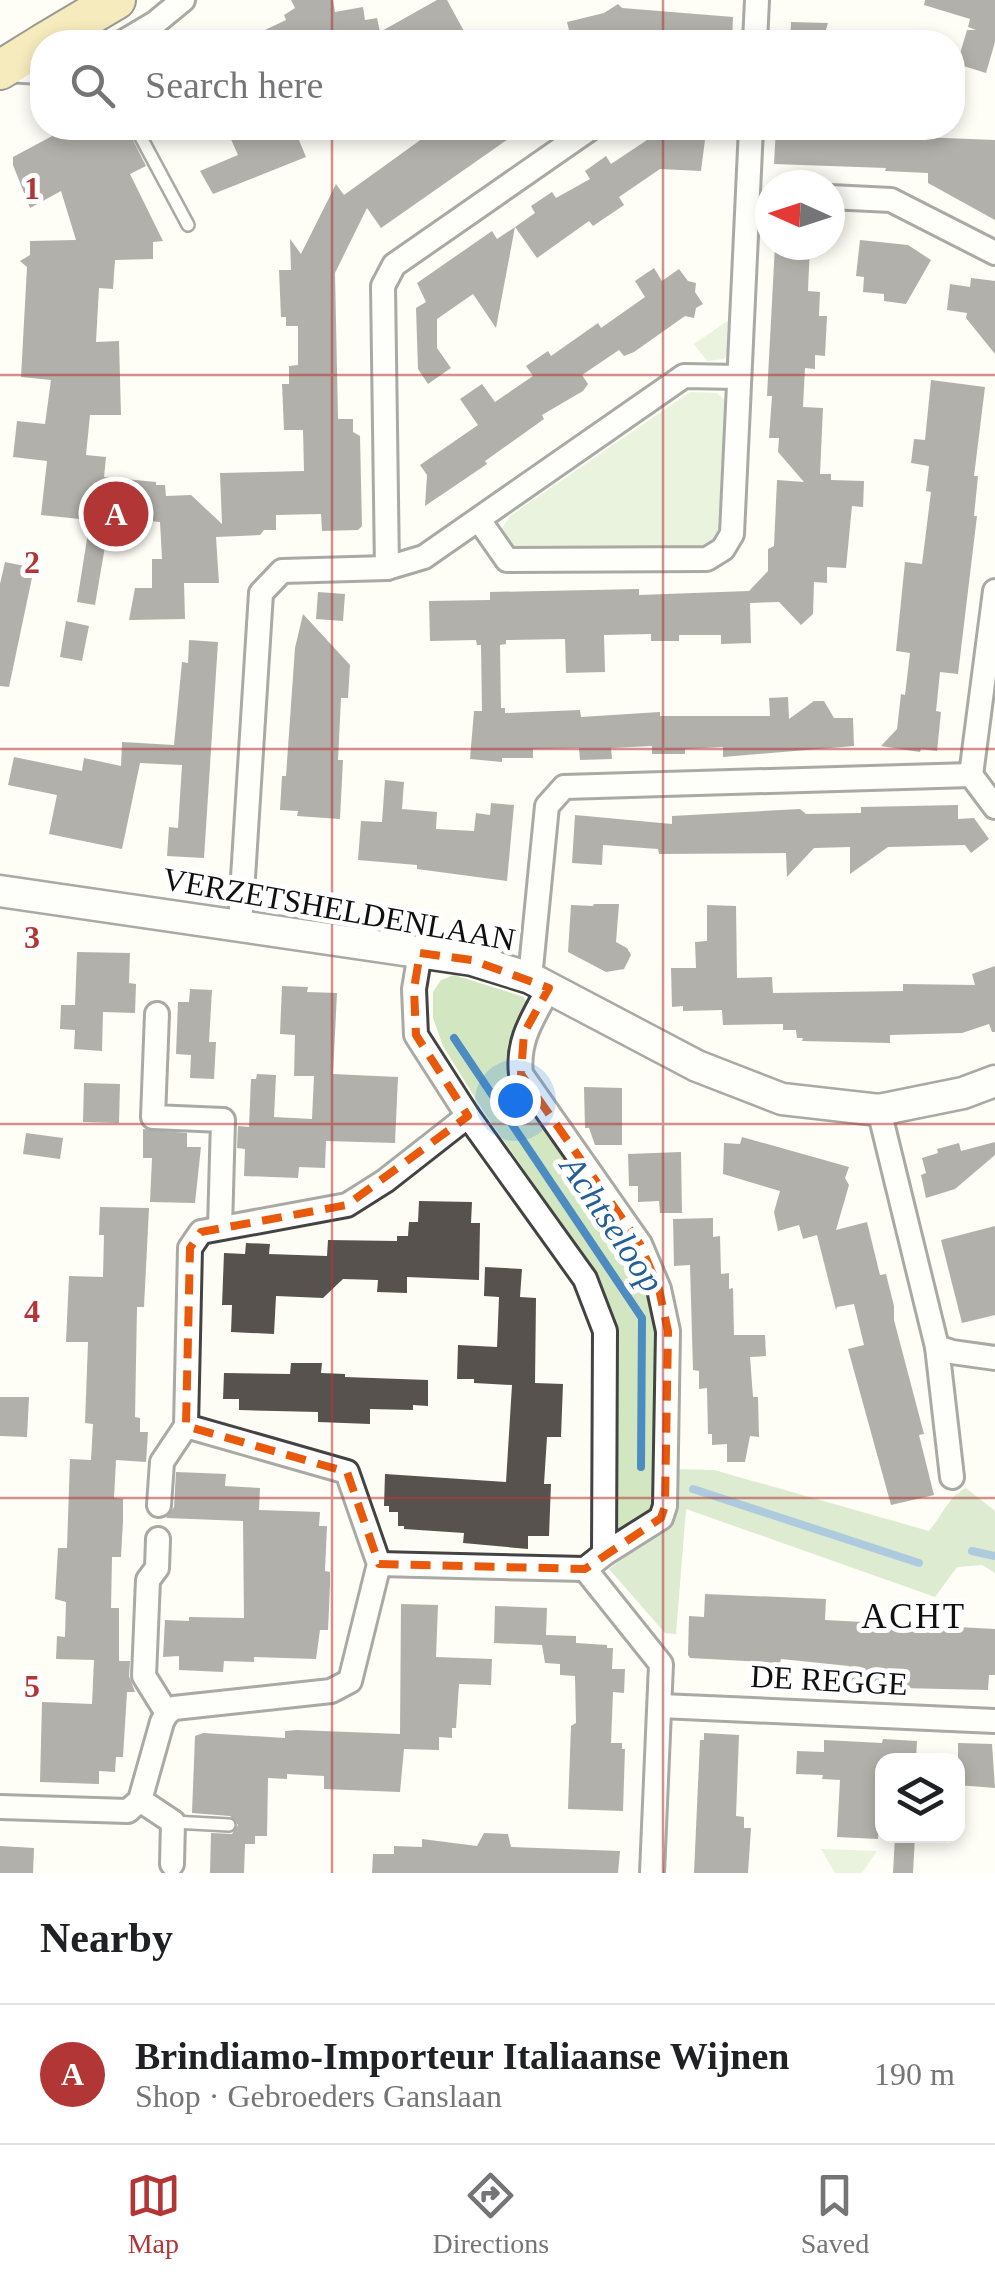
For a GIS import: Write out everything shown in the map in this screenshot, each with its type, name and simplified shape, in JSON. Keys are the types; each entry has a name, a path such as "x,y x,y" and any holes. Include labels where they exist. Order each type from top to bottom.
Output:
{"main road":[{"path":"66,30 116,0"},
{"path":"1,70 30,52"}],"street":[{"path":"144,30 183,0"},
{"path":"756,30 757,0"},
{"path":"1,70 30,71"},
{"path":"387,568 383,286 394,265 574,140"},
{"path":"752,140 756,170"},
{"path":"845,198 891,200 995,253"},
{"path":"479,520 506,560 706,559 722,549 732,534 740,378 755,232"},
{"path":"240,925 262,593 282,571 387,568 424,557 684,376 740,378"},
{"path":"995,590 971,775 995,807"},
{"path":"379,1564 595,1562 661,1518 665,1506 668,1331 660,1289 640,1244 520,1074 518,1052 540,983 547,806 564,788 971,775"},
{"name":"VERZETSHELDENLAAN","path":"0,891 472,960 540,983 697,1066 782,1098 879,1110 963,1093 995,1080"},
{"path":"420,953 414,989 416,1035 468,1116 585,1279 604,1332 595,1562 661,1664 652,1873"},
{"path":"158,1014 153,1117 222,1120 220,1228"},
{"path":"879,1110 938,1347 952,1477"},
{"path":"159,1505 162,1462 186,1426 190,1248 201,1232 347,1204 385,1181 468,1116"},
{"path":"938,1347 995,1358"},
{"path":"0,1807 128,1812 140,1800 167,1713 174,1708 332,1691 350,1681 379,1564 347,1472 186,1426"},
{"path":"158,1539 157,1568 148,1580 144,1676 167,1713"},
{"name":"DE REGGE","path":"660,1706 995,1721"},
{"path":"140,1800 173,1822 172,1864"}],"lane":[{"path":"142,140 188,225"},
{"path":"173,1822 229,1825"}],"highlighted area":[{"path":"420,953 472,960 549,988 524,1033 521,1074 640,1244 659,1289 668,1331 665,1506 661,1518 585,1569 379,1564 347,1472 186,1426 190,1248 201,1232 347,1205 468,1116 416,1035 414,989"}],"green space":[{"path":"729,320 727,355 707,361 694,344"},
{"path":"690,392 717,393 728,403 723,522 711,542 694,551 513,552 501,530 510,516"},
{"path":"454,975 524,997 529,1008 515,1030 509,1071 633,1250 651,1294 660,1335 659,1507 617,1537 615,1331 594,1271 443,1046 433,1018 433,992 441,980"},
{"path":"676,1469 714,1470 929,1531 950,1501 966,1488 995,1511 995,1573 982,1565 957,1567 935,1597 686,1509 676,1634 665,1633 609,1569 669,1522"},
{"path":"821,1849 877,1851 862,1873 835,1873"}],"building":[{"path":"291,0 333,0 335,12 363,7 365,20 377,18 380,30 265,30 286,20 284,15 295,8"},
{"path":"437,0 447,0 463,30 384,30"},
{"path":"925,0 995,0 995,42 986,73 965,66 967,30 976,30 968,27 970,19 924,5"},
{"path":"618,4 622,8 733,17 732,30 569,30 567,22 604,13"},
{"path":"791,22 828,23 826,30 791,30"},
{"path":"45,140 133,140 146,166 130,174 163,241 153,242 153,259 115,260 113,289 99,288 96,342 119,341 121,415 90,415 86,455 106,457 104,477 156,482 165,485 166,496 191,495 222,524 220,473 304,471 303,430 284,430 282,384 289,384 289,366 298,365 298,326 286,326 286,317 281,317 279,270 291,270 290,239 301,254 336,184 344,195 420,140 507,140 381,228 367,208 335,273 338,419 353,419 353,432 360,436 362,526 358,530 322,531 321,514 276,515 276,530 264,530 260,535 216,537 219,583 184,583 185,619 129,620 135,588 152,588 152,559 162,559 160,522 110,517 95,605 77,602 90,520 41,515 47,461 13,457 17,421 45,424 51,380 21,377 27,267 20,261 30,255 30,241 76,240 61,191 30,208 13,157"},
{"path":"231,140 299,140 306,157 213,194 200,171 238,155"},
{"path":"647,140 705,140 701,171 660,169 619,197 624,205 593,226 589,221 537,258 515,227 535,213 531,206 552,192 556,198 590,179 585,171 606,156 611,164"},
{"path":"775,140 995,140 995,220 928,183 928,173 774,164"},
{"path":"515,227 496,328 473,294 437,319 437,348 451,368 428,384 418,369 416,308 426,302 417,283 492,231 497,239"},
{"path":"860,240 908,245 931,260 906,304 884,301 884,294 863,292 864,277 856,276"},
{"path":"774,260 809,260 808,291 820,292 819,316 827,316 825,356 815,355 815,369 805,368 803,407 823,408 820,474 831,474 831,480 864,481 863,507 852,506 846,568 827,567 827,583 814,582 813,614 801,625 779,602 750,603 751,643 721,644 721,635 679,635 679,641 651,641 651,634 604,635 605,672 566,673 565,639 506,640 506,644 500,645 501,708 505,708 505,713 580,710 581,717 660,712 660,716 770,716 769,698 788,697 789,719 814,701 824,701 834,718 853,718 854,746 723,757 723,747 685,749 685,754 652,754 652,746 611,748 612,759 580,760 579,748 533,749 533,758 502,758 502,762 470,759 474,711 482,711 481,645 476,640 430,641 429,601 490,600 490,592 639,589 639,595 749,591 768,571 768,549 774,546 777,480 804,482 778,452 779,438 769,438 772,396 767,396"},
{"path":"654,268 662,281 679,269 688,281 696,283 695,292 703,304 696,308 694,318 685,316 634,352 624,356 619,350 582,375 588,384 583,391 542,415 544,419 485,461 487,464 425,506 427,475 420,465 478,425 460,399 482,384 495,402 533,376 526,366 548,351 551,356 598,323 601,328 645,297 635,281"},
{"path":"971,278 995,281 995,354 966,318 967,313 947,310 950,284 970,287"},
{"path":"931,380 985,387 974,476 978,476 977,516 958,674 940,672 937,751 920,752 881,746 897,729 901,694 905,695 910,653 896,651 905,562 922,564 931,492 926,491 929,466 911,463 914,439 925,440"},
{"path":"5,562 34,568 9,687 0,686 0,584"},
{"path":"318,592 345,594 343,621 316,619"},
{"path":"303,614 350,665 348,698 341,698 340,819 297,816 298,811 280,810 295,648"},
{"path":"66,621 89,626 82,661 60,657"},
{"path":"189,640 218,642 204,858 167,856 169,827 178,828 182,765 140,763 122,849 49,834 57,795 8,785 14,757 82,771 84,758 121,766 122,742 174,745 182,662 188,663"},
{"path":"385,780 404,782 402,809 437,812 436,829 474,831 476,813 490,815 491,803 514,805 507,881 417,869 417,865 358,860 361,821 382,822"},
{"path":"958,805 958,819 974,818 989,839 971,853 965,845 888,847 850,874 850,847 814,848 787,877 786,853 659,854 658,849 603,845 602,865 572,863 575,815 672,824 672,816 800,809 806,814 861,813 861,807"},
{"path":"619,904 616,942 631,955 624,969 606,972 568,952 571,905"},
{"path":"707,905 736,906 737,978 772,977 773,993 903,991 903,984 975,985 972,974 995,966 995,1032 989,1024 962,1033 890,1035 890,1043 802,1041 796,1030 783,1030 783,1024 723,1025 722,1010 683,1011 683,1006 672,1007 671,968 696,968 695,942 707,941"},
{"path":"77,952 130,953 129,983 136,984 135,1013 103,1012 102,1051 74,1049 75,1030 60,1029 61,1005 75,1005"},
{"path":"282,986 337,993 333,1074 398,1077 395,1143 326,1141 325,1168 299,1167 298,1178 244,1176 245,1149 237,1148 238,1126 249,1127 251,1079 256,1079 257,1074 276,1075 274,1117 312,1119 314,1076 294,1076 295,1035 280,1034"},
{"path":"190,989 212,990 209,1042 216,1042 214,1079 190,1078 191,1055 176,1054 178,1002 189,1002"},
{"path":"84,1083 120,1084 119,1123 83,1122"},
{"path":"584,1087 622,1088 622,1145 595,1145 589,1128 585,1128"},
{"path":"143,1129 187,1133 187,1147 201,1147 195,1203 150,1202 152,1158 143,1158"},
{"path":"26,1133 63,1138 60,1159 23,1154"},
{"path":"742,1137 849,1167 845,1178 849,1185 836,1230 867,1222 880,1275 886,1274 894,1306 934,1495 891,1505 848,1349 864,1345 854,1304 836,1310 817,1235 803,1239 799,1225 778,1231 774,1212 780,1191 723,1174 724,1143 740,1144"},
{"path":"995,1142 995,1155 955,1189 926,1198 922,1158 959,1143 961,1151"},
{"path":"681,1152 682,1213 660,1213 659,1201 638,1202 638,1186 629,1186 628,1154"},
{"path":"419,1201 472,1202 471,1223 480,1223 479,1280 407,1277 407,1293 377,1292 378,1280 343,1279 323,1298 276,1296 274,1334 231,1332 232,1305 222,1305 224,1253 245,1254 246,1243 270,1244 269,1254 327,1256 328,1240 397,1241 397,1236 408,1236 409,1222 418,1222"},
{"path":"100,1207 149,1208 144,1307 137,1307 135,1417 140,1418 140,1432 148,1432 146,1462 116,1460 114,1498 123,1499 123,1521 121,1557 112,1557 111,1608 119,1608 119,1661 130,1661 129,1676 135,1692 127,1692 123,1757 116,1757 115,1772 99,1771 99,1784 40,1782 42,1702 92,1704 94,1660 56,1659 57,1636 65,1637 66,1602 55,1599 58,1548 67,1548 70,1459 91,1460 93,1424 85,1423 88,1342 66,1342 69,1276 103,1277"},
{"path":"713,1218 713,1237 720,1236 721,1274 729,1273 729,1289 733,1288 734,1335 765,1335 766,1356 750,1357 753,1397 758,1397 759,1437 750,1436 745,1462 727,1462 727,1444 712,1445 712,1434 708,1434 707,1388 699,1389 699,1371 693,1370 690,1265 674,1266 673,1219"},
{"path":"995,1226 995,1315 962,1323 941,1240"},
{"path":"485,1267 522,1269 520,1297 536,1298 535,1383 563,1384 561,1437 547,1437 544,1484 551,1484 549,1536 528,1536 528,1549 463,1543 464,1533 404,1529 398,1526 398,1512 389,1512 389,1506 384,1506 385,1474 506,1482 512,1385 457,1379 458,1345 497,1347 499,1297 484,1296"},
{"path":"291,1363 322,1363 321,1373 345,1377 428,1380 428,1406 413,1405 413,1410 370,1409 370,1424 318,1422 318,1412 239,1410 239,1399 223,1399 224,1373 290,1374"},
{"path":"0,1397 29,1397 27,1437 0,1436"},
{"path":"176,1472 226,1474 225,1486 260,1488 259,1510 320,1512 319,1526 327,1526 325,1571 330,1572 330,1585 328,1630 320,1630 316,1659 254,1657 254,1662 224,1661 223,1672 179,1670 179,1656 163,1657 165,1620 244,1618 243,1521 166,1518 174,1507"},
{"path":"705,1594 826,1599 825,1620 995,1629 995,1675 989,1675 988,1690 857,1687 848,1683 849,1666 781,1659 780,1663 690,1658 689,1616 704,1617"},
{"path":"401,1604 438,1605 436,1657 492,1659 491,1685 459,1684 452,1738 439,1737 439,1750 404,1749 400,1792 324,1789 324,1776 287,1774 287,1779 268,1778 267,1836 255,1836 255,1844 245,1844 244,1873 210,1873 211,1833 232,1834 238,1825 230,1816 192,1813 195,1736 203,1733 285,1738 285,1731 297,1730 400,1734"},
{"path":"495,1606 547,1608 546,1635 576,1636 576,1643 613,1648 612,1669 625,1669 624,1693 613,1692 611,1743 622,1743 625,1749 623,1811 568,1809 571,1726 576,1723 575,1676 560,1675 560,1664 545,1663 542,1645 494,1643"},
{"path":"704,1733 739,1735 736,1816 744,1817 744,1828 751,1828 748,1873 694,1873 700,1740 704,1740"},
{"path":"883,1739 917,1741 916,1753 875,1753 875,1839 837,1837 840,1780 796,1774 797,1751 824,1752 824,1740 882,1743"},
{"path":"958,1743 992,1744 995,1788 965,1786 965,1753 958,1753"},
{"path":"484,1833 508,1834 511,1847 620,1851 618,1873 372,1873 373,1854 394,1854 394,1846 422,1847 422,1839 477,1846"},
{"path":"895,1843 915,1843 913,1873 893,1873"},
{"path":"0,1846 34,1848 33,1873 0,1873"}],"waterway":[{"name":"Achtseloop","path":"454,1038 642,1318 641,1467"},
{"name":"Achtseloop","path":"693,1489 919,1563"},
{"name":"Achtseloop","path":"972,1551 995,1556"}],"place":[{"name":"Brindiamo-Importeur Italiaanse Wijnen","path":"116,514"}],"district":[{"name":"ACHT","path":"914,1616"}]}
